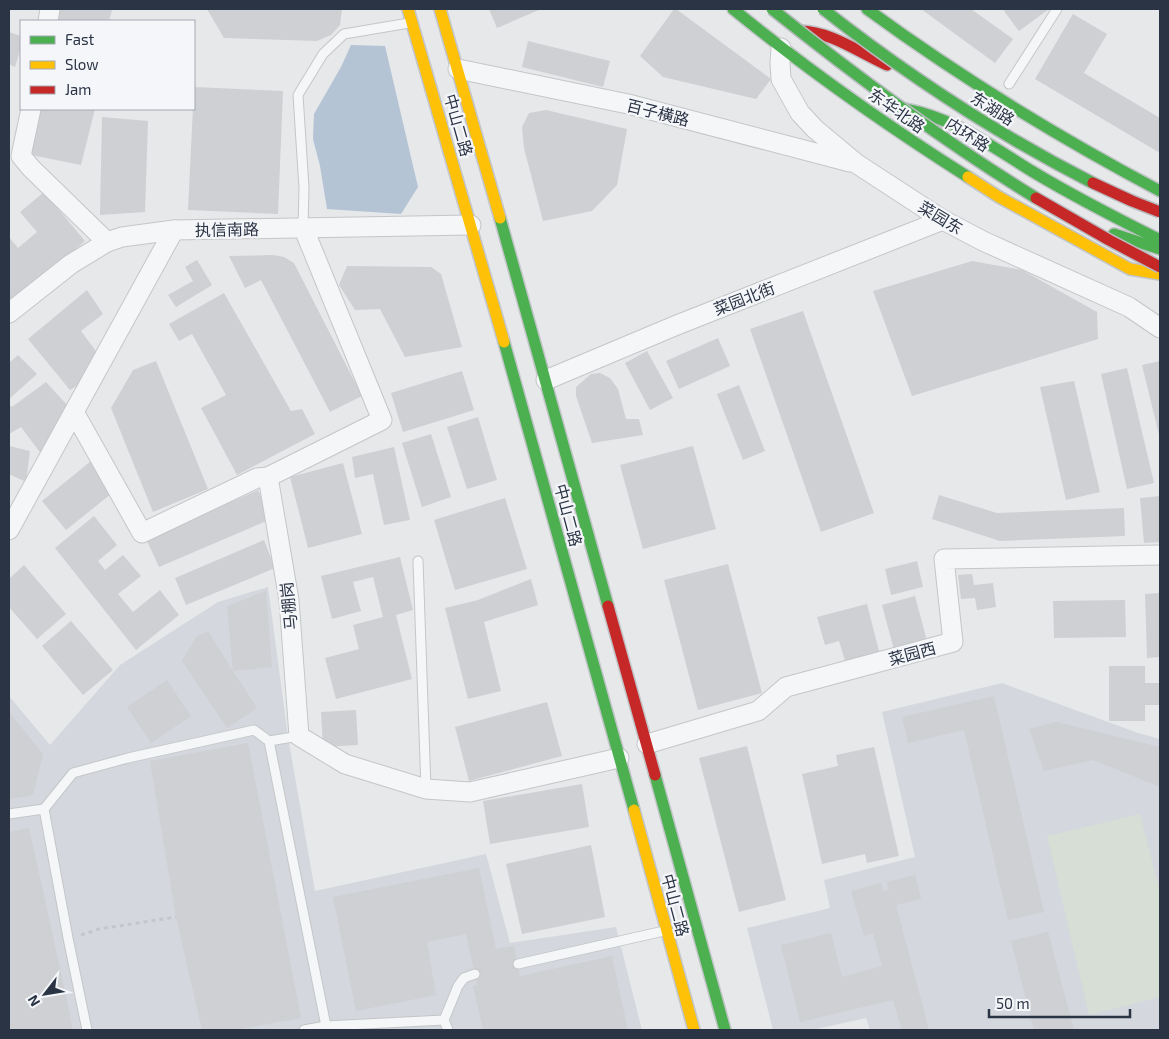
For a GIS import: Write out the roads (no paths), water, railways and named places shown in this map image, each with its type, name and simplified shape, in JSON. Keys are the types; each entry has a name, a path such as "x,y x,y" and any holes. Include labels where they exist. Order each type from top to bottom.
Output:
{"main road":[{"name":"中山二路","path":"408,9 471,225 694,1030"},
{"name":"中山二路","path":"440,9 546,380 725,1030"},
{"name":"东华北路","path":"733,9 782,48 905,137 999,197 1130,269 1160,274"},
{"name":"内环路","path":"772,9 847,68 930,129 1051,206 1160,266"},
{"name":"东华北路","path":"808,9 904,73 1017,144 1094,187 1160,217"},
{"name":"东湖路","path":"823,9 896,64 1008,136 1112,192 1160,212"},
{"path":"867,9 900,34 986,91 1057,134 1160,191"},
{"path":"782,48 794,33 806,30 820,34 904,73"},
{"path":"863,107 910,110 936,117 971,134 1036,174 1160,240"},
{"path":"905,137 971,134"},
{"path":"1051,206 1114,234 1160,249"}],"street":[{"name":"菜园东","path":"782,48 780,63 781,79 800,112 815,129 857,164 944,220 984,241 1129,308 1160,328"},
{"name":"百子横路","path":"458,69 628,104 857,164"},
{"path":"31,110 15,154 107,242"},
{"name":"菜园北街","path":"546,380 677,325 944,220"},
{"name":"执信南路","path":"9,313 63,269 107,242 122,237 174,230 471,225"},
{"path":"74,412 142,533 257,478 268,477 382,420 303,227"},
{"path":"9,530 174,230"},
{"name":"马棚岗","path":"268,477 289,600 299,736"},
{"name":"菜园西","path":"647,744 758,711 786,688 953,642 944,559 1160,555"},
{"path":"299,736 345,764 426,789 470,792 620,758"}],"lane":[{"path":"1009,84 1057,9"},
{"path":"303,227 304,188 298,95 323,54 344,34 412,23"},
{"path":"418,561 426,789"},
{"path":"9,814 44,809 73,774 128,758 254,730 269,741 326,1026"},
{"path":"269,741 299,736"},
{"path":"44,809 87,1030"},
{"path":"518,964 666,930"},
{"path":"448,1030 444,1020 458,986 464,978 474,974"},
{"path":"304,1030 326,1026 444,1020"}],"water":[{"path":"351,45 385,46 418,187 401,214 327,209 320,166 313,139 314,114 341,67"}]}
